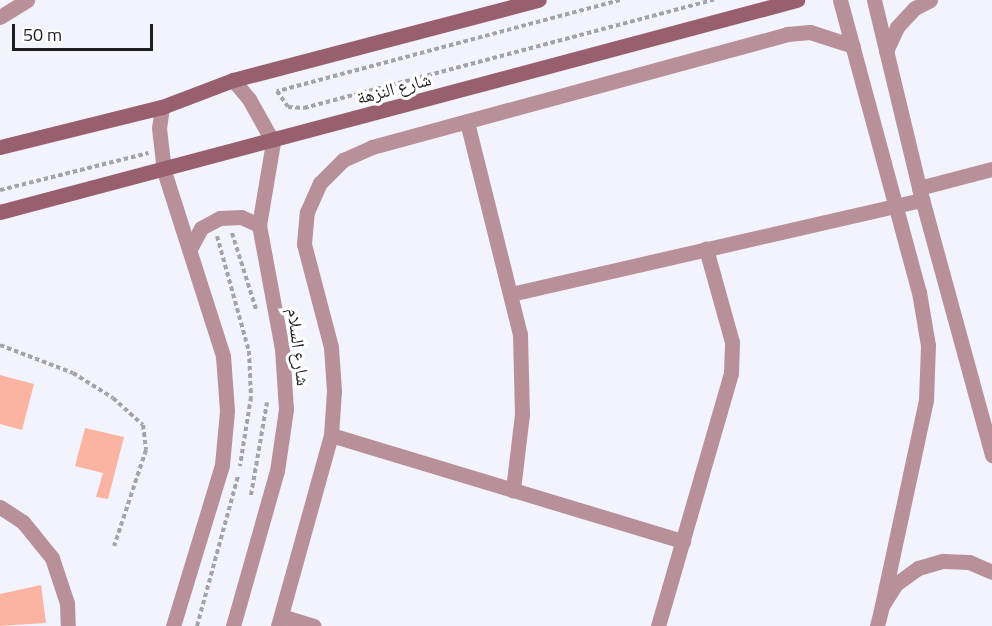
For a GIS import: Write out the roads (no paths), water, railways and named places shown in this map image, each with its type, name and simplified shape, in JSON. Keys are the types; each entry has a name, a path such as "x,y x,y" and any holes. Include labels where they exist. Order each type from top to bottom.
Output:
{"main road":[{"path":"0,147 162,107 233,80 539,0"},
{"name":"شارع النزهة","path":"0,212 164,171 797,0"}],"street":[{"path":"0,17 27,0"},
{"path":"840,0 921,302 927,345 926,389 877,620"},
{"path":"874,0 920,194 992,455"},
{"path":"886,51 897,27 915,8 930,0"},
{"path":"313,626 280,621 330,435 334,391 331,347 304,244 307,212 320,183 343,160 372,147 787,34 821,34 853,46"},
{"path":"233,80 249,99 273,142"},
{"path":"162,107 159,139 164,171 191,247 223,356 227,411 222,465 174,626"},
{"path":"467,122 511,294 524,374 513,490"},
{"name":"شارع السلام","path":"233,626 277,471 285,409 282,349 260,225 273,142"},
{"path":"511,294 896,206 920,194 992,168"},
{"path":"191,247 201,228 220,218 241,217 260,225"},
{"path":"658,626 731,373 732,342 706,249"},
{"path":"330,435 683,541"},
{"path":"0,507 23,522 52,558 67,603 68,626"},
{"path":"877,620 896,584 918,568 943,561 969,562 992,572"}]}
